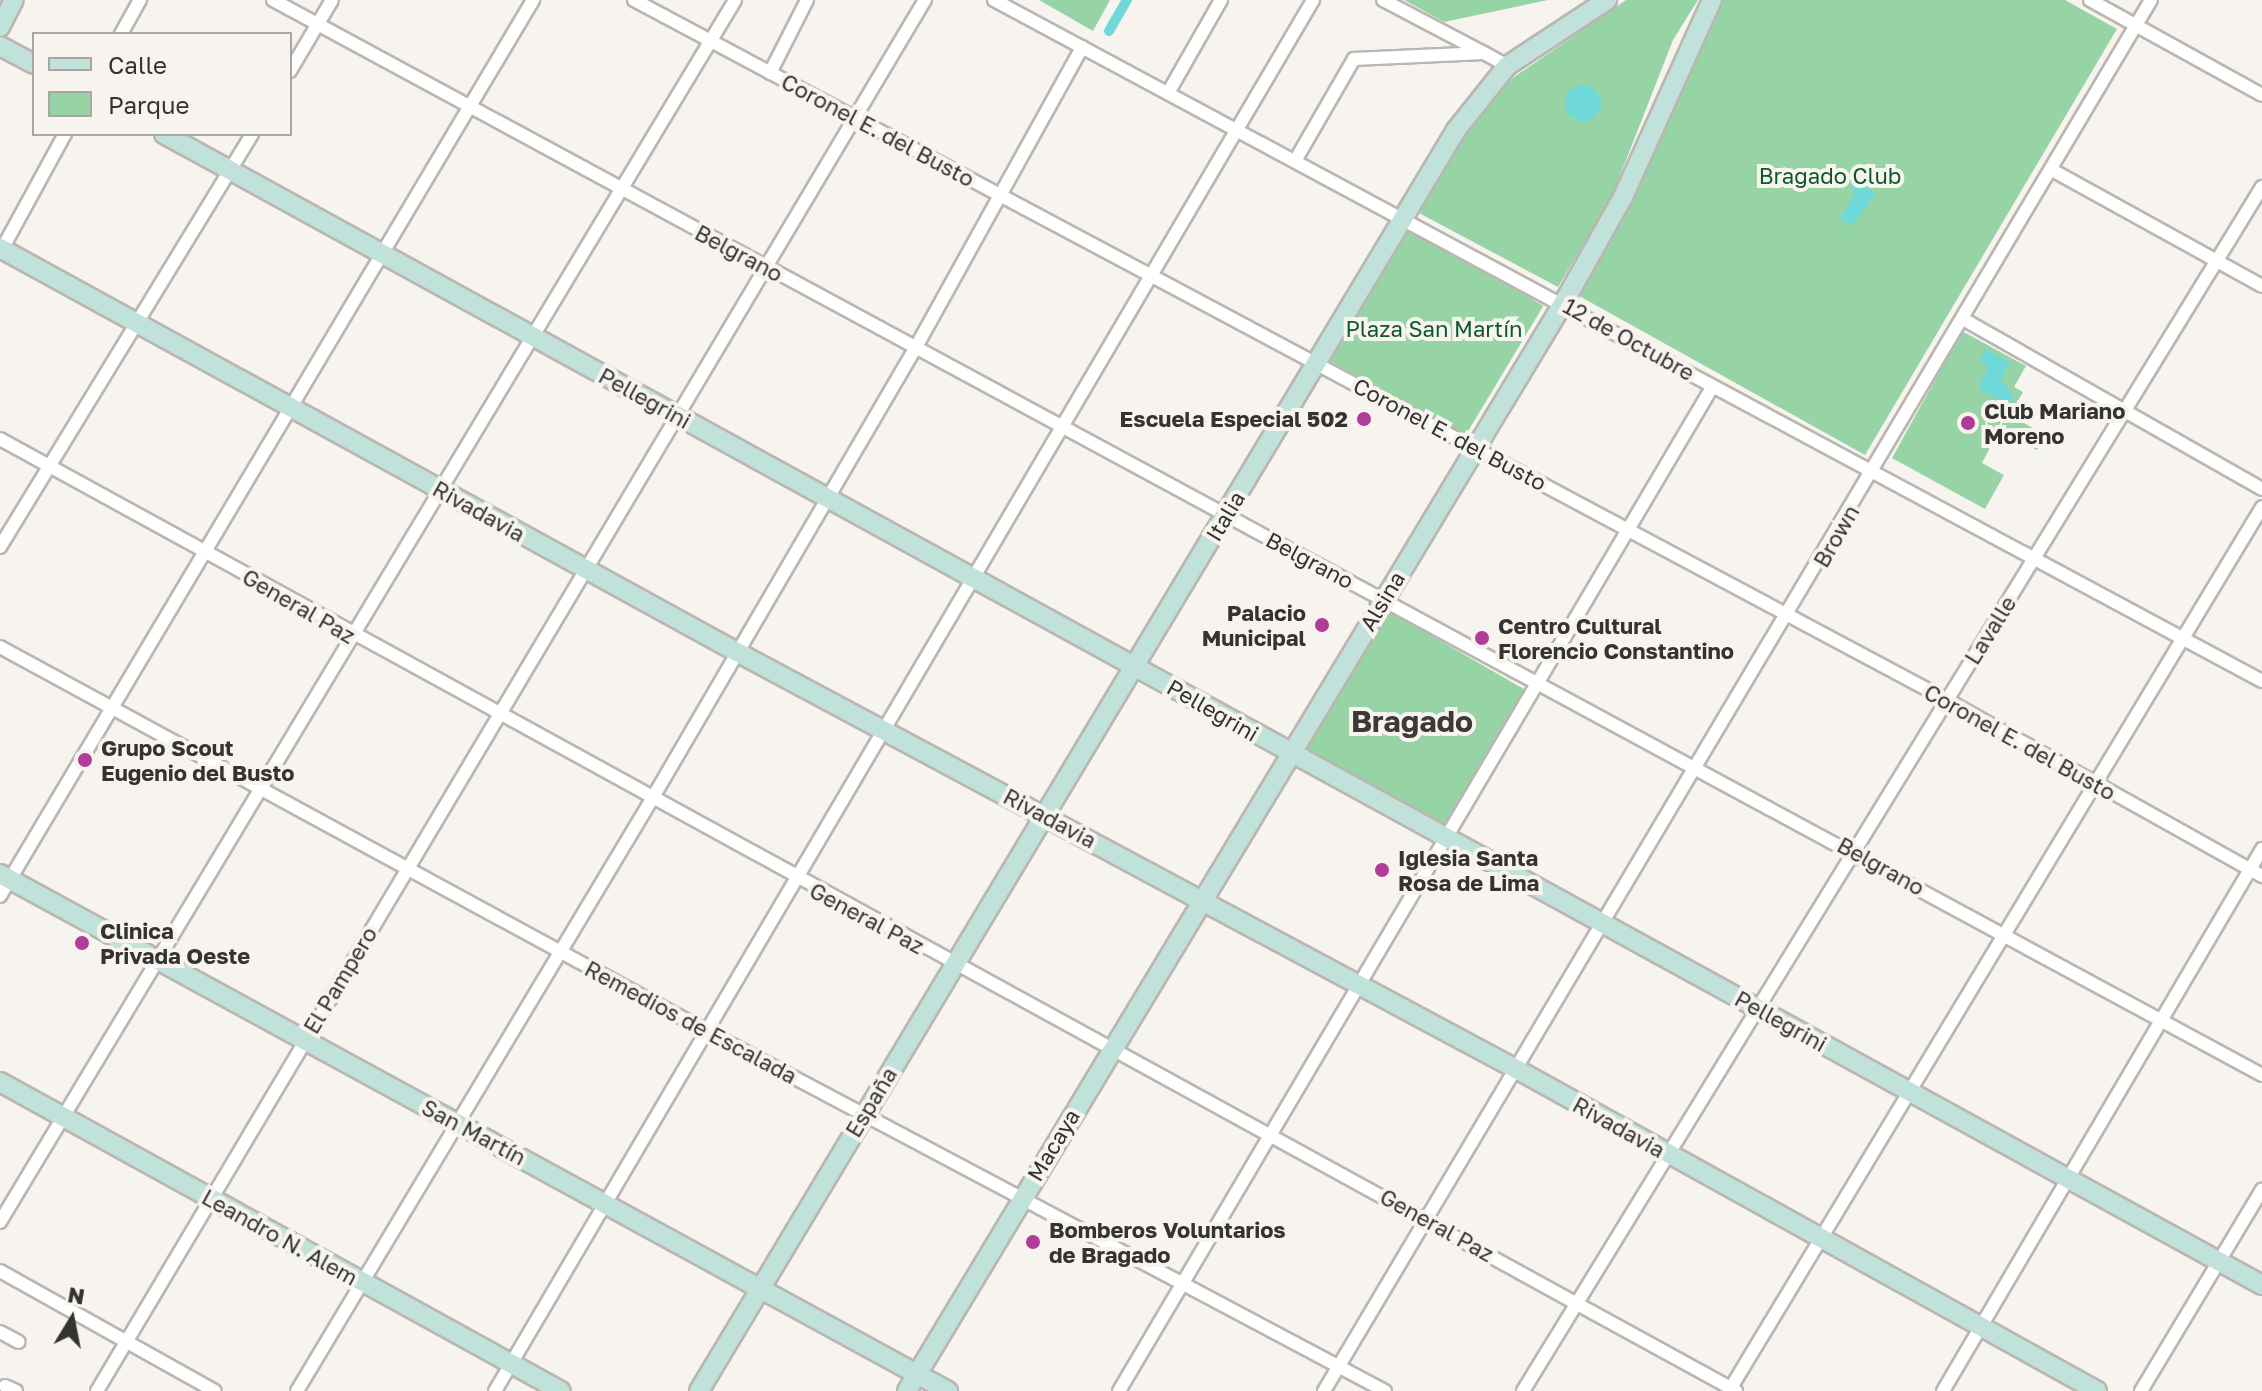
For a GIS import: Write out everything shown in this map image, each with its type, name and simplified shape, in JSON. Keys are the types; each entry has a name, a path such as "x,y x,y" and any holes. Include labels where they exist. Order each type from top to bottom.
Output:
{"main road":[{"path":"0,27 14,0"},
{"name":"Italia","path":"1046,815 1456,130 1507,66 1607,0"},
{"name":"Alsina","path":"1200,899 1564,302 1630,183 1712,0"},
{"path":"0,46 32,63"},
{"name":"Pellegrini","path":"168,136 2262,1285"},
{"name":"Rivadavia","path":"1,250 737,652 1518,1070 2097,1391"},
{"name":"España","path":"699,1391 953,964 1046,815"},
{"name":"San Martín","path":"3,883 159,959 948,1391"},
{"name":"Macaya","path":"907,1391 1200,899"},
{"name":"Leandro N. Alem","path":"0,1082 561,1391"}],"street":[{"path":"122,32 140,0"},
{"name":"Belgrano","path":"273,0 1854,850 2262,1075"},
{"path":"292,68 332,0"},
{"path":"3,883 205,552 533,0"},
{"name":"Coronel E. del Busto","path":"634,0 1947,700 2256,873"},
{"path":"0,1222 735,0"},
{"path":"770,73 807,0"},
{"name":"El Pampero","path":"97,1391 925,0"},
{"name":"12 de Octubre","path":"994,0 1017,5 1082,47 1564,302 1713,386 2262,681"},
{"path":"1168,93 1221,0"},
{"path":"495,1391 1066,429 1313,0"},
{"path":"1383,0 1507,66"},
{"path":"2090,0 2262,95"},
{"name":"Brown","path":"1324,1391 1788,617 2151,0"},
{"path":"297,1391 652,799 916,347 1082,47"},
{"path":"1295,161 1349,62 1484,53"},
{"path":"1,250 64,136"},
{"path":"0,547 251,136"},
{"path":"2052,170 2262,286"},
{"name":"Lavalle","path":"1523,1391 2262,187"},
{"path":"1963,319 2262,489"},
{"path":"1119,1391 1449,840 1713,386"},
{"name":"General Paz","path":"0,439 354,638 797,880 1111,1050 1273,1133 1732,1390"},
{"path":"1732,1390 1908,1090 2262,507"},
{"name":"Remedios de Escalada","path":"0,647 408,866 710,1033 1385,1391"},
{"path":"1943,1391 2162,1021 2256,873 2262,849"},
{"path":"2141,1391 2262,1190"},
{"path":"0,1271 215,1391"},
{"path":"0,1332 19,1342"}],"green space":[{"path":"1039,0 1110,0 1093,31"},
{"path":"1404,0 1548,0 1444,22"},
{"path":"1626,0 1698,0 1673,40 1612,196 1558,287 1417,212 1479,112 1514,77"},
{"name":"Bragado Club","path":"1721,0 2065,0 2117,29 1865,455 1581,297 1578,285 1639,189 1685,70"},
{"name":"Plaza San Martín","path":"1407,224 1543,306 1462,440 1326,359"},
{"name":"Club Mariano Moreno","path":"1962,331 2026,366 2014,387 2023,392 2010,415 2045,435 2037,450 1999,430 1982,463 2004,475 1985,509 1892,458"},
{"path":"1387,610 1527,691 1445,833 1305,752"}],"water":[{"path":"1583,85 1596,90 1601,103 1596,116 1583,121 1570,116 1565,103 1570,90"},
{"path":"1855,181 1876,193 1852,226 1840,219 1855,192 1851,189"},
{"path":"1985,349 2010,362 2001,379 2013,395 2009,405 1978,388 1988,368 1980,359"}],"waterway":[{"path":"1109,31 1127,0"}],"place":[{"name":"Escuela Especial 502","path":"1364,419"},
{"name":"Club Mariano Moreno","path":"1968,423"},
{"name":"Palacio Municipal","path":"1322,625"},
{"name":"Centro Cultural Florencio Constantino","path":"1482,638"},
{"name":"Grupo Scout Eugenio del Busto","path":"85,760"},
{"name":"Iglesia Santa Rosa de Lima","path":"1382,870"},
{"name":"Clinica Privada Oeste","path":"82,943"},
{"name":"Bomberos Voluntarios de Bragado","path":"1033,1242"}],"district":[{"name":"Bragado","path":"1412,721"}]}
